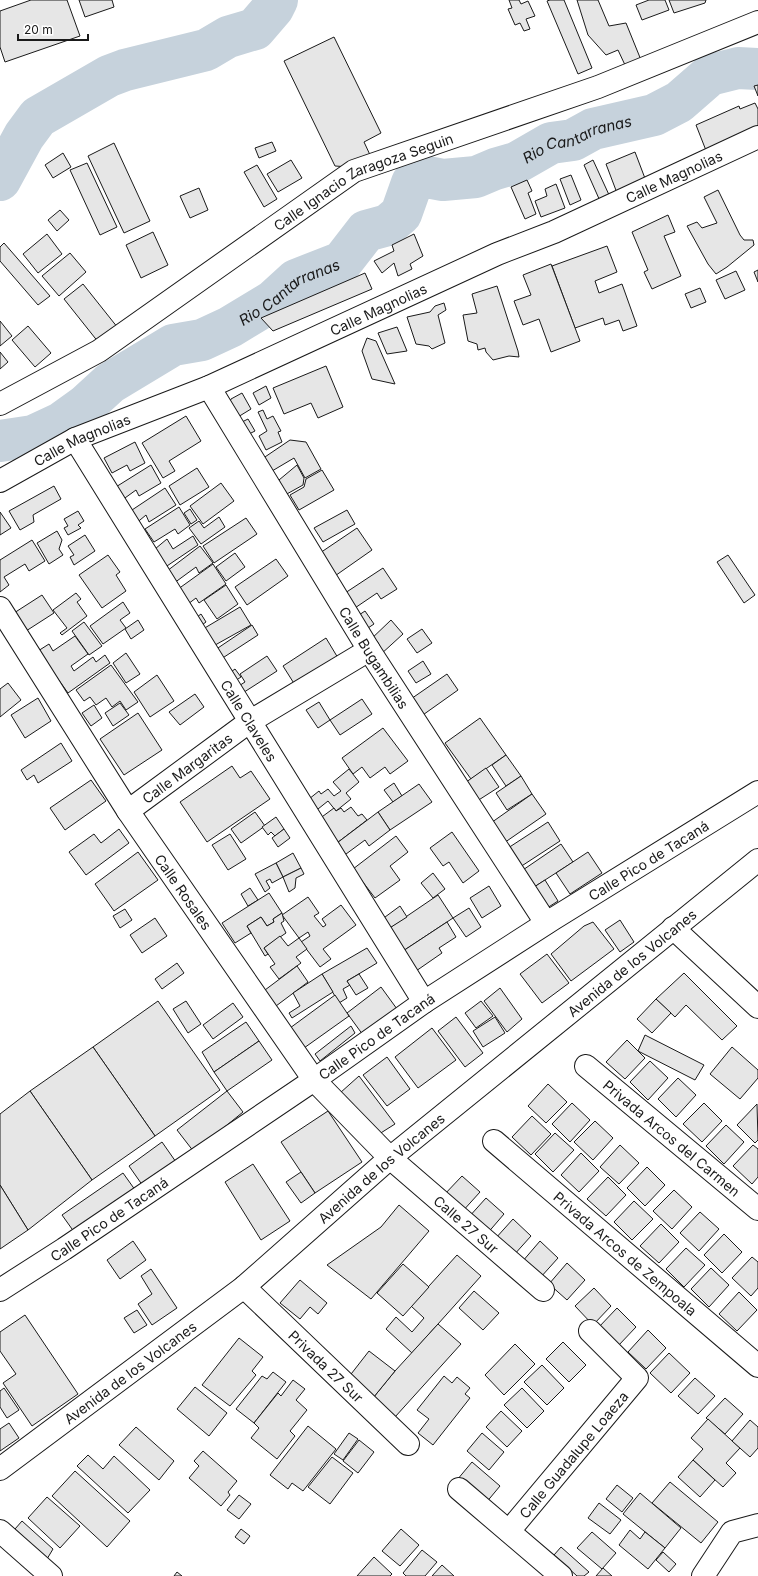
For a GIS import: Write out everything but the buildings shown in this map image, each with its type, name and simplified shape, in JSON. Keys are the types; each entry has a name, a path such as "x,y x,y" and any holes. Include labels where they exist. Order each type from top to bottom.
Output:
{"street":[{"name":"Calle Ignacio Zaragoza Seguin","path":"0,404 99,351 354,171 598,87 758,22"},
{"name":"Calle Magnolias","path":"0,481 75,439 209,386 497,254 554,232 758,137"},
{"name":"Calle Bugambilias","path":"209,386 369,650 546,923"},
{"name":"Calle Claveles","path":"75,439 249,722 424,1002"},
{"name":"Calle Rosales","path":"0,608 128,811 314,1080 390,1158"},
{"name":"Calle Margaritas","path":"128,811 249,722 369,650"},
{"name":"Calle Pico de Tacaná","path":"0,1290 64,1249 314,1080 424,1002 546,923 758,792"},
{"name":"Avenida de los Volcanes","path":"0,1469 244,1287 390,1158 758,860"},
{"path":"673,928 758,1007"},
{"name":"Privada Arcos del Carmen","path":"586,1066 758,1209"},
{"name":"Privada Arcos de Zempoala","path":"494,1141 758,1366"},
{"name":"Calle 27 Sur","path":"390,1158 543,1290"},
{"name":"Privada 27 Sur","path":"244,1287 408,1444"},
{"name":"Calle Guadalupe Loaeza","path":"509,1532 637,1378 590,1331"},
{"path":"459,1489 560,1576"},
{"path":"703,1576 732,1532 758,1525"},
{"path":"0,1531 51,1576"}],"waterway":[{"name":"Rio Cantarranas","path":"0,180 24,136 38,117 109,76 125,70 206,50 228,37 255,29 273,8 277,0"},
{"name":"Rio Cantarranas","path":"0,441 33,436 61,423 86,405 110,383 173,345 202,340 230,327 273,301 296,280 342,262 366,231 388,225 401,214 412,183 427,177 443,180 476,177 495,169 516,163 551,143 573,140 593,129 654,115 679,102 710,75 738,68 758,69"}]}
